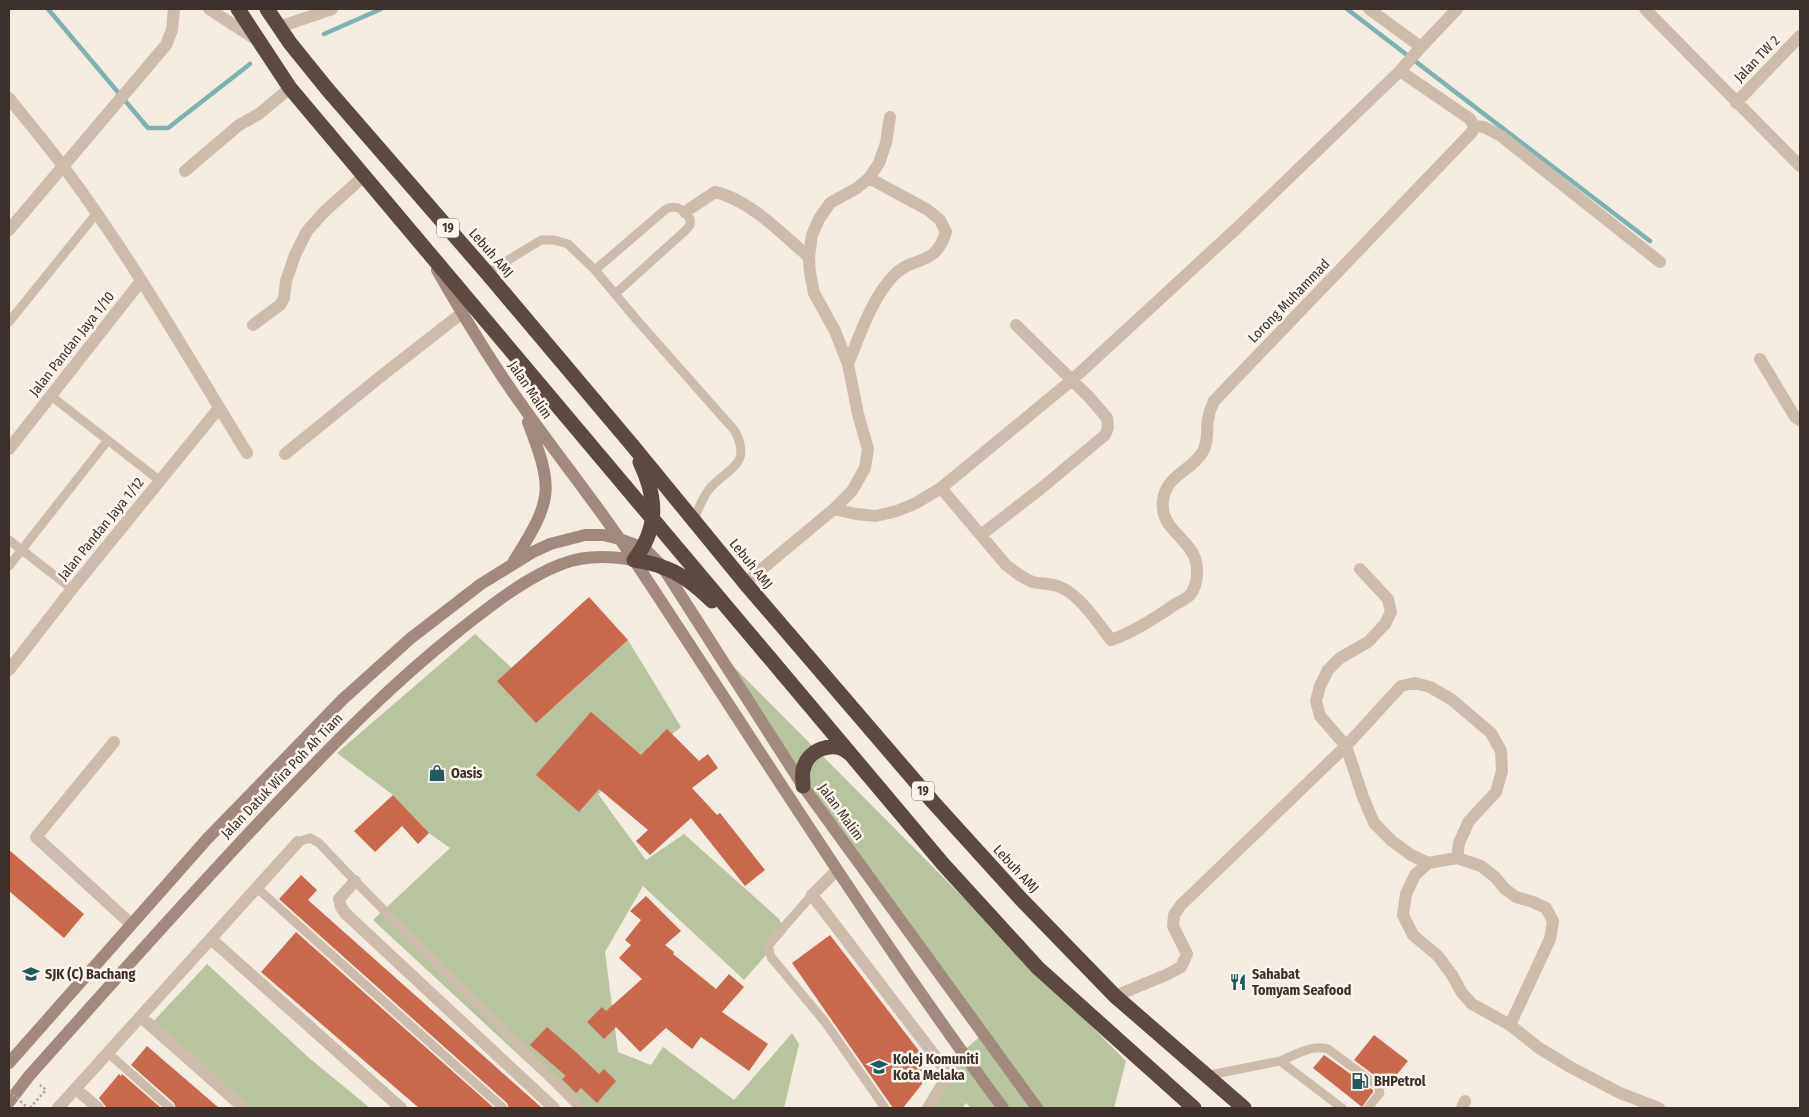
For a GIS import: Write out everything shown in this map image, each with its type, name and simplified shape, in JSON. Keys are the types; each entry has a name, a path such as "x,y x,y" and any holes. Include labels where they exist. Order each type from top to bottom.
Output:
{"highway":[{"name":"19","path":"238,9 290,88 654,518 943,864 1038,968 1194,1108"},
{"name":"Lebuh AMJ","path":"267,9 328,90 632,445 745,583 932,802 1020,898 1115,996 1244,1108"},
{"path":"632,445 648,480 654,518 644,548 634,560 662,566 692,583 774,663"},
{"path":"803,786 802,770 809,757 821,748 834,746 845,750 856,759"}],"main road":[{"name":"Jalan Malim","path":"426,250 462,314 522,406 620,539 837,870 962,1052 1003,1108"},
{"path":"513,563 540,516 546,499 547,485 542,459 522,406"},
{"name":"Jalan Datuk Wira Poh Ah Tiam","path":"9,1063 207,839 343,699 410,638 481,584 513,563 550,544 585,535 603,535 620,539"},
{"name":"Jalan Malim","path":"620,539 644,548 662,566 803,786 1037,1108"},
{"name":"Jalan Datuk Wira Poh Ah Tiam","path":"9,1102 30,1076 224,859 361,716 426,656 492,605 544,571 562,563 581,558 619,557 634,560"}],"street":[{"path":"9,230 166,45 172,30 174,9"},
{"path":"209,9 261,42"},
{"path":"279,27 332,9"},
{"path":"1369,9 1418,50"},
{"path":"834,510 876,516 916,503 941,488 1072,380 1237,228 1402,68 1457,9"},
{"path":"1645,9 1800,166"},
{"name":"Jalan TW 2","path":"1736,102 1800,36"},
{"path":"1402,68 1470,119 1474,126 1484,127 1501,136 1660,262"},
{"path":"185,171 239,125 259,114 290,88"},
{"path":"9,98 63,166 141,281 247,454"},
{"path":"745,583 834,510 852,491 865,468 868,449 858,414 848,364 835,331 814,293 809,257 812,235 819,219 830,203 857,188 869,178 879,162 886,142 890,117"},
{"name":"Lorong Muhammad","path":"981,535 1006,565 1017,574 1032,582 1060,587 1072,595 1111,640 1131,633 1190,595 1197,574 1197,563 1192,552 1167,524 1162,511 1163,499 1168,486 1178,474 1196,460 1203,451 1207,441 1207,421 1214,402 1472,132 1474,126"},
{"path":"254,325 280,306 284,298 286,281 295,255 307,231 325,211 364,176"},
{"path":"848,364 861,332 884,288 894,274 934,254 942,244 946,232 940,220 928,210 869,178"},
{"path":"685,212 715,192 726,194 756,213 809,257"},
{"name":"Jalan Pandan Jaya 1/10","path":"9,448 141,281"},
{"path":"285,454 462,314"},
{"path":"941,488 981,535 1105,435 1108,428 1107,418 1072,380 1016,325"},
{"path":"1760,359 1795,416 1800,420"},
{"name":"Jalan Pandan Jaya 1/12","path":"9,670 159,480 219,408"},
{"path":"1360,569 1388,599 1391,612 1385,624 1368,642 1340,658 1328,670 1320,686 1316,701 1320,716 1346,746 1363,798 1374,823 1392,841 1411,855 1428,863"},
{"path":"1115,996 1181,967 1187,954 1173,926 1174,915 1181,905 1346,746 1400,686 1415,683 1430,687 1451,699 1491,733 1500,751 1502,771 1496,792 1469,821 1459,843 1457,858"},
{"path":"114,742 36,837 131,924"},
{"path":"58,1108 298,842"},
{"path":"1510,1025 1550,939 1553,921 1546,908 1516,898 1505,889 1495,876 1480,866 1457,858 1428,863 1415,875 1406,894 1403,915 1412,936 1438,956 1462,993 1472,1004 1510,1025 1539,1048 1572,1068 1620,1093 1659,1108"},
{"path":"837,870 812,895 948,1073"},
{"path":"354,881 338,899 346,914 554,1108"},
{"path":"211,939 401,1108"},
{"path":"141,1016 244,1108"},
{"path":"928,1108 962,1052"},
{"path":"76,1089 98,1108"}],"lane":[{"path":"595,270 666,209 678,207 685,212 690,219 690,225 686,230 615,294"},
{"path":"9,322 96,214"},
{"path":"486,273 541,240 554,240 568,244 595,270 735,431 740,441 741,451 738,462 733,470 710,488 699,506 694,520"},
{"path":"51,396 159,480"},
{"path":"9,566 108,440"},
{"path":"9,540 72,589"},
{"path":"298,842 310,838 319,843 354,881 580,1108"},
{"path":"257,888 503,1108"},
{"path":"812,895 768,945 771,956 825,1022 885,1108"},
{"path":"1205,1076 1280,1061 1320,1047 1328,1049 1378,1086 1380,1093 1368,1108"},
{"path":"108,1053 170,1108"},
{"path":"1280,1061 1342,1108"}],"path":[{"path":"9,1091 29,1108 46,1090 30,1076"}],"green space":[{"path":"475,634 554,707 628,640 681,727 598,794 646,860 684,834 779,919 786,932 744,980 643,886 605,952 618,1052 651,1065 663,1047 734,1100 792,1033 799,1044 784,1108 576,1108 373,920 450,848 429,833 393,795 337,753"},
{"path":"714,647 1126,1061 1114,1108 971,1108 966,1103 962,1108 929,1108 962,1052 983,1034"},
{"path":"207,964 308,1057 370,1108 244,1108 150,1025"}],"building":[{"path":"589,597 628,640 536,723 497,681"},
{"path":"591,712 641,755 667,729 699,761 708,754 718,768 692,788 717,815 720,813 765,870 745,886 691,818 650,855 636,841 648,830 599,789 579,812 536,775"},
{"path":"393,795 429,833 418,844 402,826 375,852 354,831"},
{"path":"9,850 84,914 64,938 9,891"},
{"path":"301,875 317,890 308,900 542,1108 509,1108 507,1103 279,899"},
{"path":"646,896 681,931 665,945 674,952 673,954 716,989 729,974 744,987 722,1012 768,1044 749,1071 701,1037 692,1049 666,1028 640,1052 616,1027 604,1039 587,1022 602,1007 606,1011 642,979 619,958 631,945 625,940 641,920 630,911"},
{"path":"296,932 494,1108 419,1108 261,972"},
{"path":"830,935 926,1060 922,1066 922,1084 903,1108 893,1108 792,963"},
{"path":"547,1027 599,1074 604,1069 616,1081 597,1103 581,1088 576,1093 562,1079 566,1076 530,1045"},
{"path":"1374,1035 1408,1061 1385,1089 1382,1081 1354,1060"},
{"path":"147,1046 219,1108 176,1108 174,1103 131,1065"},
{"path":"1324,1055 1373,1090 1362,1107 1313,1068"},
{"path":"119,1074 121,1076 122,1074 161,1108 107,1108 99,1098"}],"waterway":[{"path":"48,9 148,128 168,128 250,64"},
{"path":"324,34 381,9"},
{"path":"1347,9 1650,241"}],"place":[{"name":"Oasis","path":"437,773"},
{"name":"SJK (C) Bachang","path":"31,974"},
{"name":"Sahabat Tomyam Seafood","path":"1238,982"},
{"name":"Kolej Komuniti Kota Melaka","path":"879,1067"},
{"name":"BHPetrol","path":"1360,1081"}]}
